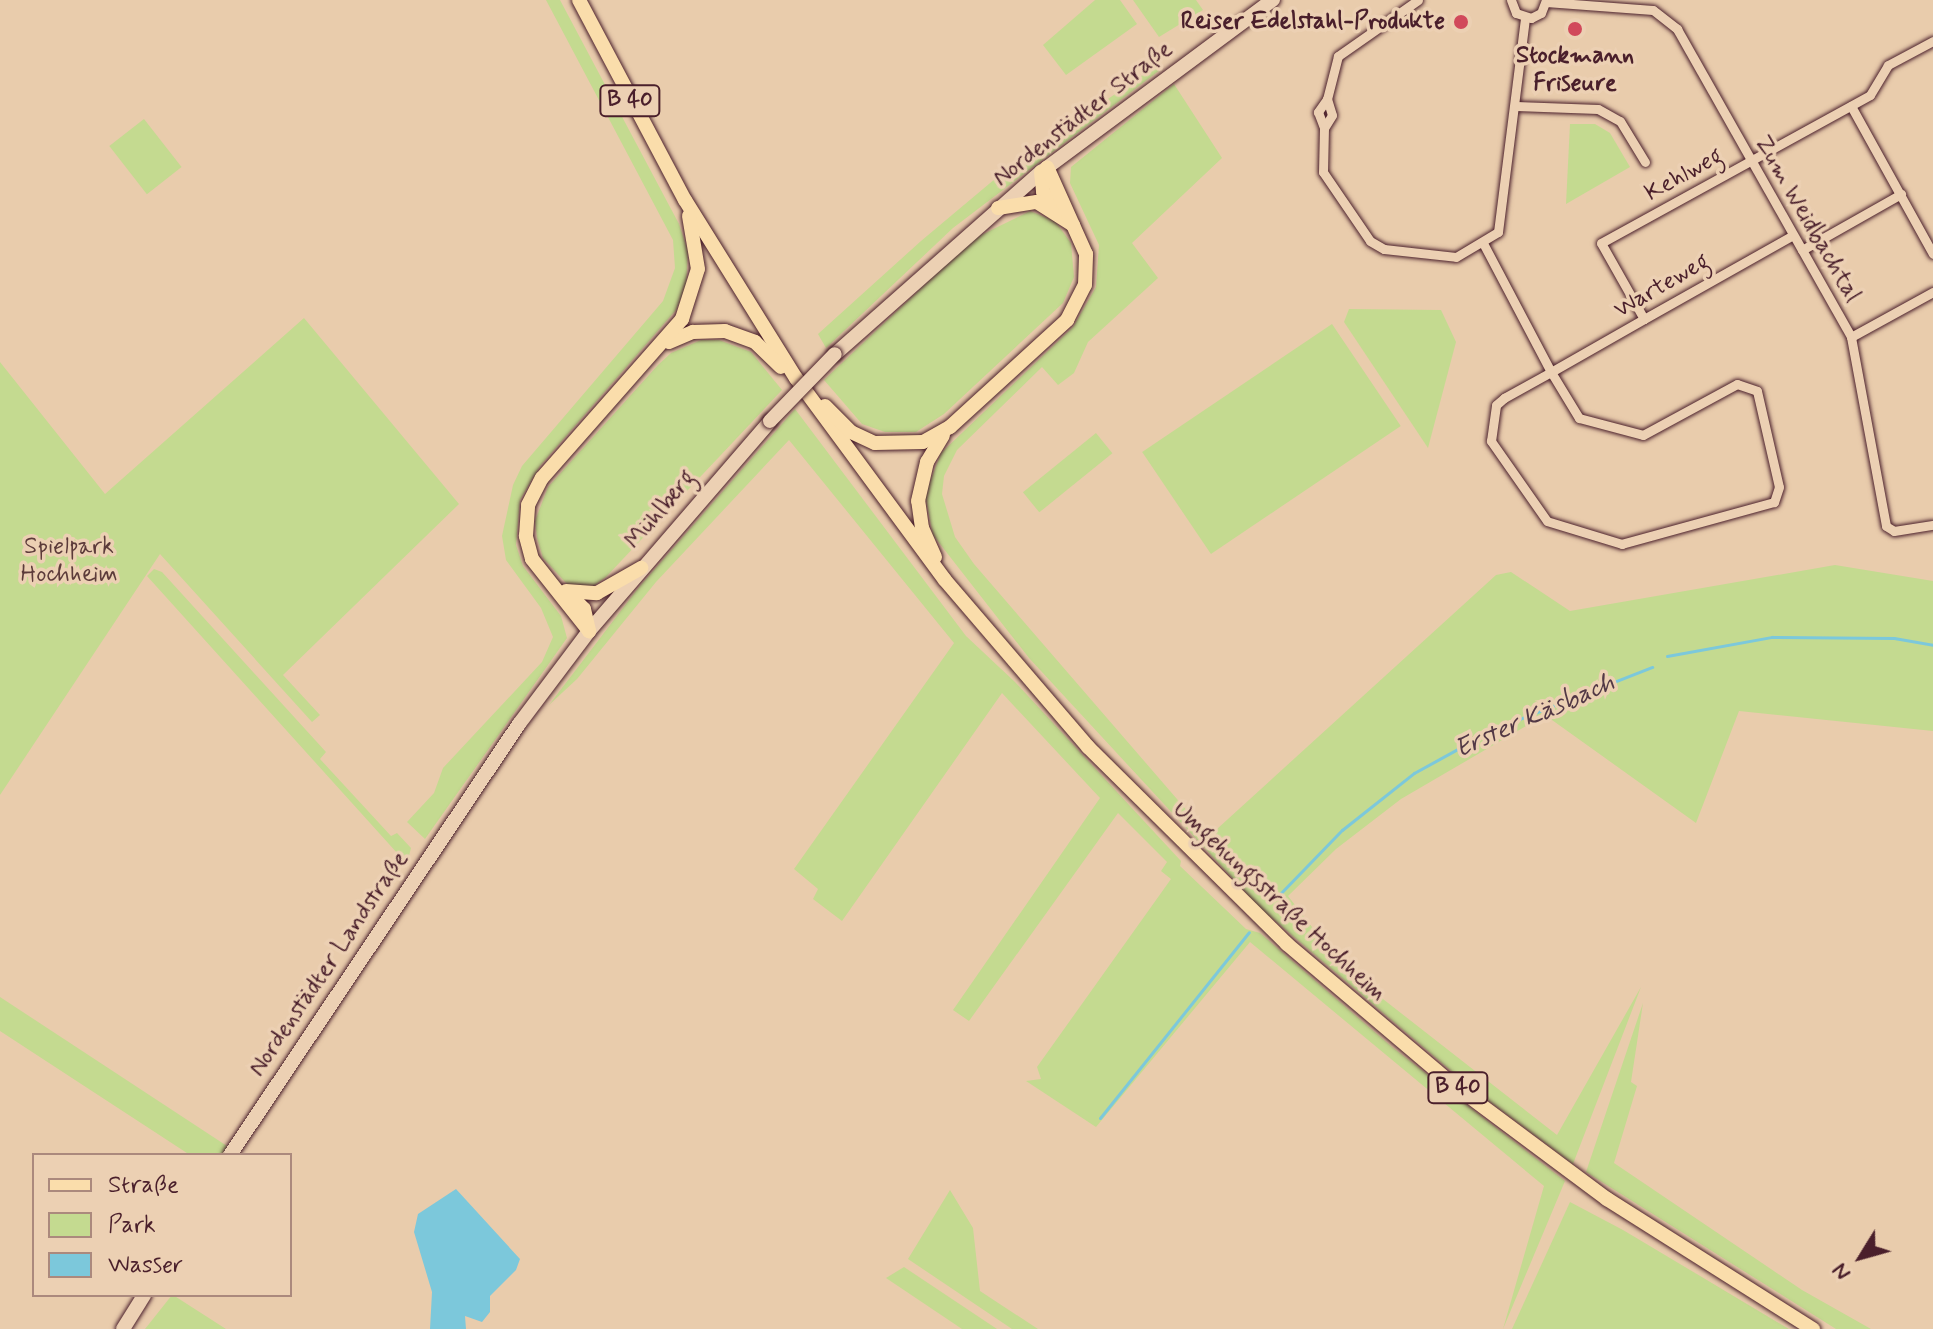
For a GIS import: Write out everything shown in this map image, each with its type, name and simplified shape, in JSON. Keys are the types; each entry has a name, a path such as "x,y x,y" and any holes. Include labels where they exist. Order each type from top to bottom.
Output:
{"main road":[{"name":"B 40","path":"579,0 685,200 812,401"},
{"name":"Nordenstädter Straße","path":"835,354 1044,169 1273,0"},
{"path":"1044,169 1043,192 1078,230"},
{"path":"945,580 922,528 918,501 927,462 950,427 1073,312 1087,274 1078,230 1044,169"},
{"path":"589,631 545,578 526,536 531,495 682,319 695,287 697,252 685,200"},
{"path":"998,208 1029,200 1060,212"},
{"path":"656,352 693,332 735,333 764,349 812,401"},
{"name":"Mühlberg","path":"467,799 589,631 641,568 770,421 835,354"},
{"path":"796,378 851,432 875,443 915,444 950,427"},
{"name":"Umgehungsstraße Hochheim","path":"812,401 945,580 1139,801 1342,993 1557,1163 1813,1329"},
{"path":"566,591 597,593 641,568"},
{"path":"545,578 566,591 584,609 589,631"},
{"name":"Nordenstädter Landstraße","path":"231,1153 467,799"},
{"path":"123,1329 143,1297"}],"street":[{"path":"1418,0 1338,56 1327,99 1318,112 1324,128 1323,172 1376,247 1450,257 1483,243 1498,232 1503,218 1525,18"},
{"path":"1511,0 1516,13 1525,18 1541,13 1546,1"},
{"name":"Zum Weidbachtal","path":"1546,1 1654,5 1677,29 1851,337 1886,526 1894,531 1933,525"},
{"name":"Kehlweg","path":"1644,319 1601,243 1870,95 1893,61 1933,41"},
{"path":"1516,106 1598,109 1620,121 1645,162"},
{"path":"1851,106 1933,254"},
{"path":"1802,250 1901,194"},
{"name":"Warteweg","path":"1551,372 1793,235"},
{"path":"1483,243 1551,372 1579,418 1635,435 1730,386 1752,385 1779,487 1778,498 1770,504 1622,544 1551,524 1489,436 1496,405 1551,372"},
{"path":"1851,337 1933,292"}],"green space":[{"path":"546,0 560,0 679,224 688,251 686,287 676,310 540,466 520,500 516,545 523,566 561,616 567,638 425,839 407,822 434,793 443,768 542,662 553,637 541,608 506,560 502,536 513,485 522,466 663,301 675,268 673,240"},
{"path":"1095,0 1120,0 1137,24 1066,75 1043,45"},
{"path":"1133,0 1196,0 1203,10 1159,37"},
{"path":"1160,63 1160,70 953,228 826,348 818,334 921,241 1008,168"},
{"path":"1174,84 1222,158 1132,243 1158,278 1088,342 1074,373 1058,385 1042,367 957,450 944,476 942,494 955,537 974,564 1202,828 1206,839 1496,575 1511,572 1570,611 1835,565 1933,581 1933,731 1739,711 1696,823 1545,715 1401,799 1336,849 1288,896 1336,958 1374,992 1557,1135 1641,987 1573,1164 1470,1087 1260,908 1029,658 933,535 925,495 941,453 1073,327 1096,287 1099,245 1070,183 1071,167"},
{"path":"144,119 182,167 147,194 109,146"},
{"path":"1570,124 1595,124 1610,133 1630,167 1566,204"},
{"path":"1030,211 1055,221 1071,243 1074,277 1063,303 944,414 916,432 885,432 862,424 824,380 973,239"},
{"path":"1349,309 1441,310 1456,342 1428,448 1344,322"},
{"name":"Spielpark Hochheim","path":"304,318 459,504 283,675 320,715 312,722 160,554 0,795 0,362 105,494"},
{"path":"1332,324 1401,426 1211,554 1142,452"},
{"path":"701,340 719,340 751,352 782,390 606,577 591,588 567,584 543,558 537,538 535,521 548,487 658,365 671,353"},
{"path":"795,409 966,636 1015,682 1181,861 1180,866 1246,929 1260,933 1392,1047 1565,1181 1503,1329 1544,1186 1250,942 1096,1127 1026,1081 1041,1079 1037,1067 1171,879 1161,871 1167,862 1118,813 969,1021 953,1010 1100,798 1002,693 842,921 813,899 818,889 794,869 954,643 789,440 656,582 577,679 549,705 639,587"},
{"path":"1096,433 1112,453 1039,512 1023,492"},
{"path":"154,569 162,572 326,752 320,759 391,836 397,833 411,848 407,864 147,576"},
{"path":"0,997 227,1146 223,1153 187,1153 0,1031"},
{"path":"1643,1003 1631,1082 1637,1086 1614,1163 1802,1290 1871,1329 1836,1329 1586,1172"},
{"path":"950,1190 973,1228 980,1291 1038,1329 1012,1329 908,1259"},
{"path":"1570,1202 1623,1230 1789,1329 1512,1329"},
{"path":"904,1267 997,1329 962,1329 886,1278"},
{"path":"170,1297 176,1297 226,1329 145,1329"}],"water":[{"path":"456,1189 520,1259 516,1270 490,1296 490,1312 482,1322 465,1316 466,1329 430,1329 432,1292 414,1232 418,1214"}],"waterway":[{"name":"Erster Käsbach","path":"1667,656 1772,637 1894,638 1933,645"},
{"name":"Erster Käsbach","path":"1276,898 1342,830 1414,773 1494,729 1652,667"},
{"name":"Erster Käsbach","path":"1100,1118 1249,932"}],"place":[{"name":"Reiser Edelstahl-Produkte","path":"1461,22"},
{"name":"Stockmann Friseure","path":"1575,29"}]}
